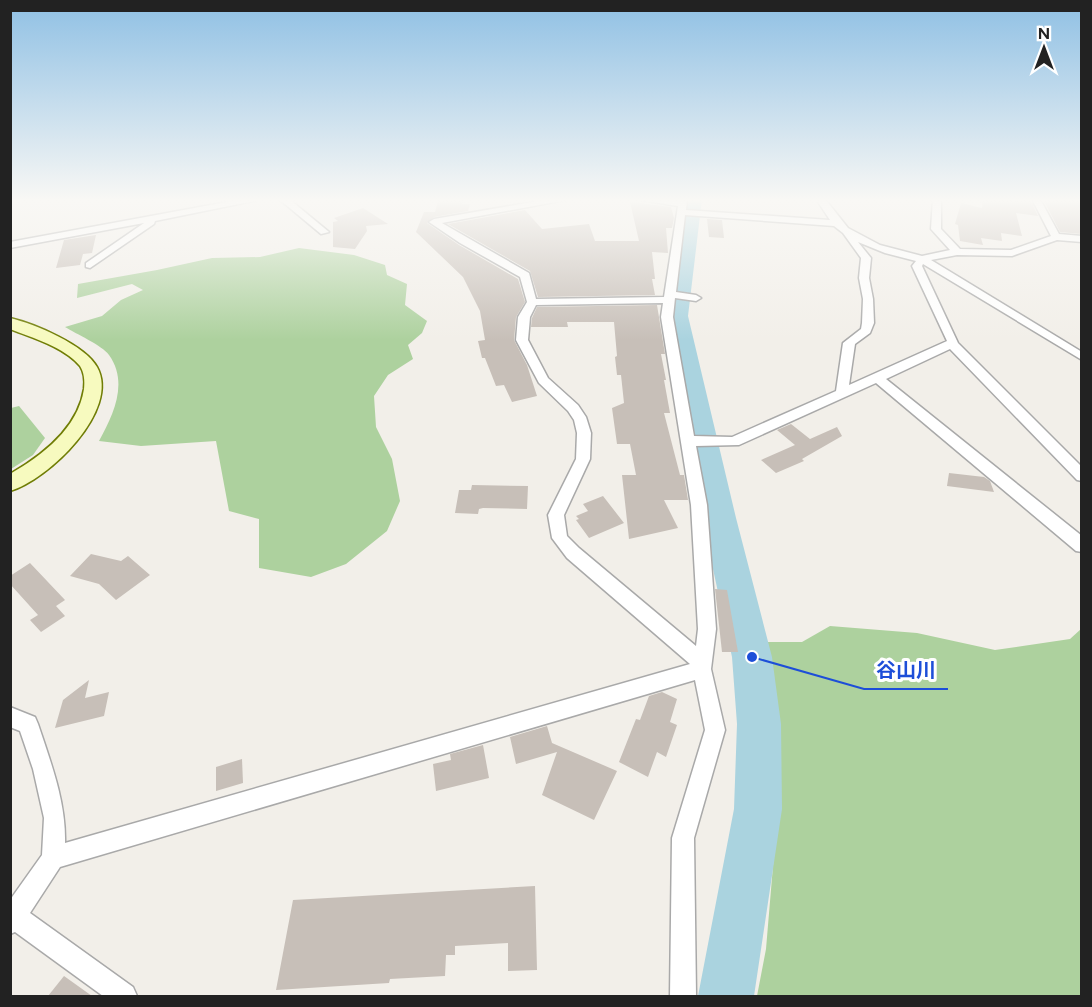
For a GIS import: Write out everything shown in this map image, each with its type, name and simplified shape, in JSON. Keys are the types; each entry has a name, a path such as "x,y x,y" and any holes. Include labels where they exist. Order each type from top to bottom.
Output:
{"street":[{"path":"90,265 117,246"},
{"path":"472,246 525,275 532,302 524,317 522,340 543,380 573,408 584,433 583,459 556,515 560,538 573,553 703,666"},
{"path":"676,246 667,317 699,505 707,629 703,666 715,730 683,838 683,996"},
{"path":"842,394 849,343 866,331 868,323 868,299 864,278 866,258 856,246"},
{"path":"879,246 905,256 922,259 957,252 1012,253 1031,246"},
{"path":"951,246 957,252"},
{"path":"922,259 917,266 953,341 952,344 1082,476"},
{"path":"922,259 1082,357"},
{"path":"532,302 696,298"},
{"path":"10,323 33,332 74,355 87,365 93,378 92,396 85,416 69,437 44,460 10,484"},
{"path":"689,441 734,442 952,344"},
{"path":"877,378 1082,546"},
{"path":"53,858 703,666"},
{"path":"10,717 28,724 56,818 53,858 12,918 124,996"}],"green space":[{"path":"299,248 354,255 385,265 387,275 407,284 405,305 427,321 422,333 408,345 413,359 388,375 374,396 376,427 392,459 400,501 387,531 346,564 311,577 259,568 259,519 229,511 216,441 141,446 99,441 117,399 118,377 115,366 101,347 65,327 102,316 121,300 143,290 132,284 77,298 78,284 212,258 260,257"},
{"path":"19,406 45,438 33,455 11,469 11,408"},
{"path":"830,626 917,633 995,650 1070,639 1081,629 1081,996 757,996 766,949 775,842 779,745 761,642 802,642"}],"building":[{"path":"62,246 94,246 92,253 83,254 80,265 56,268"},
{"path":"333,246 357,246 355,249"},
{"path":"431,246 461,246 518,279 525,302 516,317 514,340 527,365 537,396 512,402 504,385 496,386 485,358 482,358 478,341 485,340 480,311 463,277"},
{"path":"486,246 667,246 668,253 652,252 655,279 652,279 655,295 538,297 530,271"},
{"path":"657,305 665,354 661,354 670,413 664,413 680,475 684,475 688,500 664,500 678,528 629,539 622,475 636,475 630,444 617,444 612,408 624,403 621,375 617,375 614,322 567,322 568,327 531,327 532,318 537,307"},
{"path":"791,424 810,439 837,427 842,436 802,459 804,461 776,473 761,460 795,445 777,430"},
{"path":"949,473 984,477 990,481 994,492 947,486"},
{"path":"472,485 528,486 527,509 483,508 479,509 478,514 455,513 459,490 471,490"},
{"path":"603,496 624,523 589,538 576,520 579,519 576,516 588,511 583,504"},
{"path":"91,554 121,561 128,556 150,575 116,600 99,584 70,576"},
{"path":"30,563 65,600 56,606 65,616 41,632 30,620 38,615 10,584 10,576"},
{"path":"715,589 727,590 738,652 722,652"},
{"path":"89,680 85,698 109,692 104,716 55,728 63,700"},
{"path":"662,692 677,699 670,722 677,725 666,757 657,752 648,777 619,762 636,719 640,720 649,696"},
{"path":"547,726 552,743 617,771 594,820 542,795 557,752 516,764 510,737"},
{"path":"483,745 489,778 436,791 433,764 451,760 450,754"},
{"path":"242,759 243,783 216,791 216,767"},
{"path":"535,886 537,970 508,971 508,943 455,946 455,955 446,955 445,976 390,979 389,983 276,990 293,900"},
{"path":"64,976 92,996 48,996"}],"waterway":[{"path":"687,246 676,316 719,518 752,657 759,724 758,809 726,996"}],"place":[{"name":"谷山川","path":"752,657"}]}
